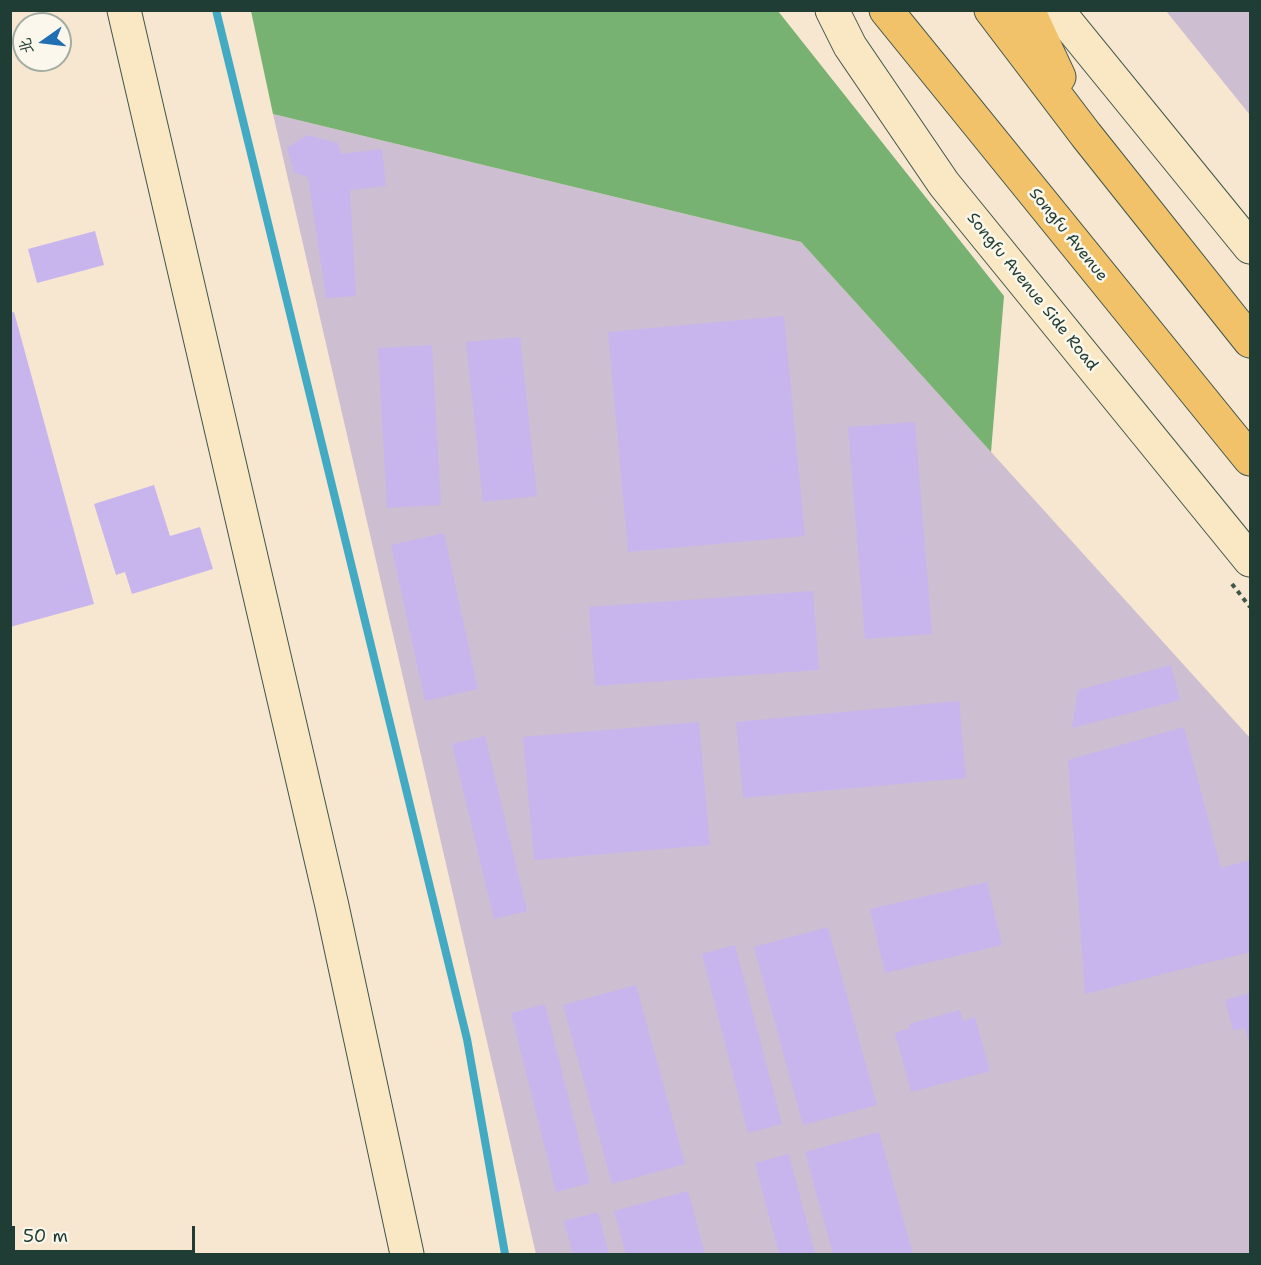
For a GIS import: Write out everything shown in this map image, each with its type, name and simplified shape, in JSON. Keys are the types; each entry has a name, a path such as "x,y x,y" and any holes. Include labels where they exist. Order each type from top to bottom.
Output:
{"main road":[{"name":"Songfu Avenue","path":"886,10 1251,459"},
{"path":"991,10 1086,135 1251,341"},
{"path":"1028,10 1086,135"}],"street":[{"path":"124,10 332,906 406,1254"},
{"name":"Songfu Avenue Side Road","path":"832,10 850,46 944,184 1251,560"},
{"path":"1058,10 1251,247"}],"shaded area":[{"path":"1166,11 1250,11 1250,115"},
{"path":"273,114 801,242 1250,738 1250,1254 536,1254"}],"green space":[{"path":"251,11 778,11 1004,296 991,452 801,242 273,114"}],"building":[{"path":"307,135 338,143 341,154 382,149 386,186 350,190 356,296 326,298 308,177 294,173 287,148"},
{"path":"95,231 104,265 37,283 28,249"},
{"path":"14,312 94,604 10,627 10,313"},
{"path":"784,316 805,536 628,552 608,332"},
{"path":"520,337 537,496 483,502 466,342"},
{"path":"432,345 441,505 387,508 378,348"},
{"path":"915,422 932,634 865,639 848,427"},
{"path":"154,485 170,536 200,527 213,569 132,594 125,572 116,575 94,504"},
{"path":"444,533 478,689 425,701 391,545"},
{"path":"813,591 819,670 595,686 589,607"},
{"path":"1171,665 1180,700 1072,728 1078,690"},
{"path":"959,701 966,778 743,798 736,722"},
{"path":"699,722 710,845 534,860 523,737"},
{"path":"1184,727 1221,868 1250,860 1250,952 1085,994 1068,760"},
{"path":"485,736 527,911 494,919 452,744"},
{"path":"987,882 1002,945 885,973 870,909"},
{"path":"828,927 877,1105 803,1125 754,947"},
{"path":"735,945 782,1124 748,1133 702,954"},
{"path":"636,985 685,1164 612,1184 563,1005"},
{"path":"1250,993 1250,1046 1245,1028 1233,1030 1225,1000"},
{"path":"545,1004 590,1183 556,1192 511,1013"},
{"path":"960,1010 963,1021 975,1017 990,1071 911,1092 895,1033 910,1028 909,1024"},
{"path":"879,1132 913,1254 833,1254 805,1152"},
{"path":"789,1154 815,1254 779,1254 755,1163"},
{"path":"688,1191 705,1254 626,1254 614,1211"},
{"path":"598,1212 609,1254 573,1254 564,1221"}],"waterway":[{"path":"216,10 467,1039 505,1254"}]}
